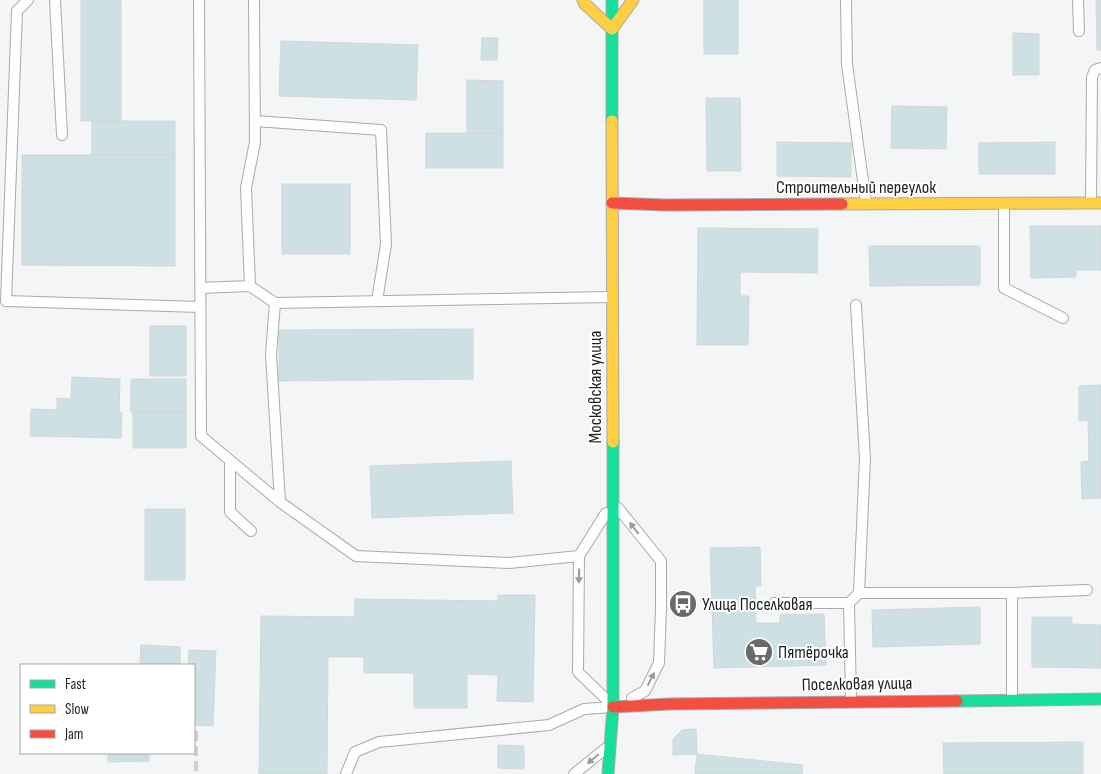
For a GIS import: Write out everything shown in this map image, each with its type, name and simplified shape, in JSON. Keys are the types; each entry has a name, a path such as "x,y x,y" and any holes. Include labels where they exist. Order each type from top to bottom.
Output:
{"street":[{"path":"583,0 612,29 633,0"},
{"name":"Московская улица","path":"608,774 613,706 612,0"},
{"name":"Строительный переулок","path":"612,203 665,205 1096,203"},
{"name":"Поселковая улица","path":"613,706 1101,699"}],"lane":[{"path":"28,0 17,11 6,301 200,307"},
{"path":"55,0 62,135"},
{"path":"199,0 200,436 280,502 356,556 509,563 579,556"},
{"path":"250,286 246,188 255,142 254,0"},
{"path":"846,0 847,64 866,204"},
{"path":"1078,0 1079,31"},
{"path":"1096,203 1092,76 1096,70 1101,68"},
{"path":"255,121 381,130 386,244 377,301"},
{"path":"1004,203 1004,288 1063,318"},
{"path":"200,288 250,286 275,303 612,297"},
{"path":"275,303 271,354 280,502"},
{"path":"774,603 849,603 859,593 865,459 856,305"},
{"path":"230,461 230,512 251,531"},
{"path":"346,774 355,752 380,742 549,725 584,709 613,706 645,692 660,663 661,561 613,502 579,556 578,672 613,706"},
{"path":"859,593 1012,593 1087,590"},
{"path":"1012,593 1012,700"},
{"path":"849,603 850,702"},
{"path":"574,774 611,743"}],"building":[{"path":"81,0 121,0 121,121 81,121"},
{"path":"704,0 738,0 738,54 704,54"},
{"path":"1096,0 1101,0 1101,50 1097,50"},
{"path":"1013,33 1039,34 1039,75 1013,75"},
{"path":"482,38 498,38 497,60 481,60"},
{"path":"281,41 418,45 416,100 279,96"},
{"path":"467,80 503,81 503,133 467,133"},
{"path":"706,98 740,98 741,171 707,171"},
{"path":"892,106 947,107 946,149 891,148"},
{"path":"92,121 175,121 175,155 92,155"},
{"path":"426,133 503,133 503,168 426,168"},
{"path":"777,142 851,143 851,177 777,176"},
{"path":"1055,142 1055,174 979,174 979,143"},
{"path":"22,155 175,155 175,266 22,265"},
{"path":"282,184 350,184 350,254 282,254"},
{"path":"1030,226 1101,226 1101,270 1076,270 1076,277 1031,278"},
{"path":"698,228 818,229 817,273 740,272 740,296 749,296 748,345 697,345"},
{"path":"869,246 980,246 980,285 870,286"},
{"path":"150,326 186,326 186,376 150,376"},
{"path":"473,329 473,379 279,381 279,330"},
{"path":"72,377 120,379 119,413 122,413 121,438 30,436 31,409 57,410 57,398 71,399"},
{"path":"131,379 186,379 186,412 131,412"},
{"path":"1101,385 1101,498 1082,499 1081,462 1089,461 1088,420 1079,421 1079,386"},
{"path":"133,412 186,412 186,448 133,448"},
{"path":"511,461 513,513 372,518 370,466"},
{"path":"145,509 185,509 185,580 145,580"},
{"path":"760,547 761,586 755,586 756,623 780,623 780,615 824,614 826,665 714,668 710,548"},
{"path":"498,595 535,595 533,702 497,701 498,675 467,674 467,708 414,708 414,673 364,673 364,657 328,657 327,774 259,774 261,616 355,617 355,599 498,601"},
{"path":"980,607 980,644 873,647 872,610"},
{"path":"1032,617 1072,617 1072,624 1101,625 1101,668 1032,667"},
{"path":"141,645 180,647 180,664 140,664"},
{"path":"189,650 216,651 213,726 195,725 195,664 188,664"},
{"path":"696,729 697,754 673,755 673,739 682,730"},
{"path":"1083,742 1083,774 944,774 943,743"},
{"path":"498,745 524,746 524,769 498,768"},
{"path":"108,754 149,754 149,761 108,762"},
{"path":"697,754 803,765 802,774 695,774"}],"railway":[{"path":"196,731 196,774"}],"traffic: fast":[{"path":"612,0 612,121"},
{"path":"608,774 613,707 613,442"},
{"path":"957,701 1101,699"}],"traffic: slow":[{"path":"583,0 612,29 633,0"},
{"path":"612,121 613,442"},
{"path":"842,204 1101,203"}],"traffic: jam":[{"path":"612,203 665,205 842,204"},
{"path":"613,707 670,704 957,701"}],"place":[{"name":"Улица Поселковая","path":"683,604"},
{"name":"Пятёрочка","path":"759,652"}]}
